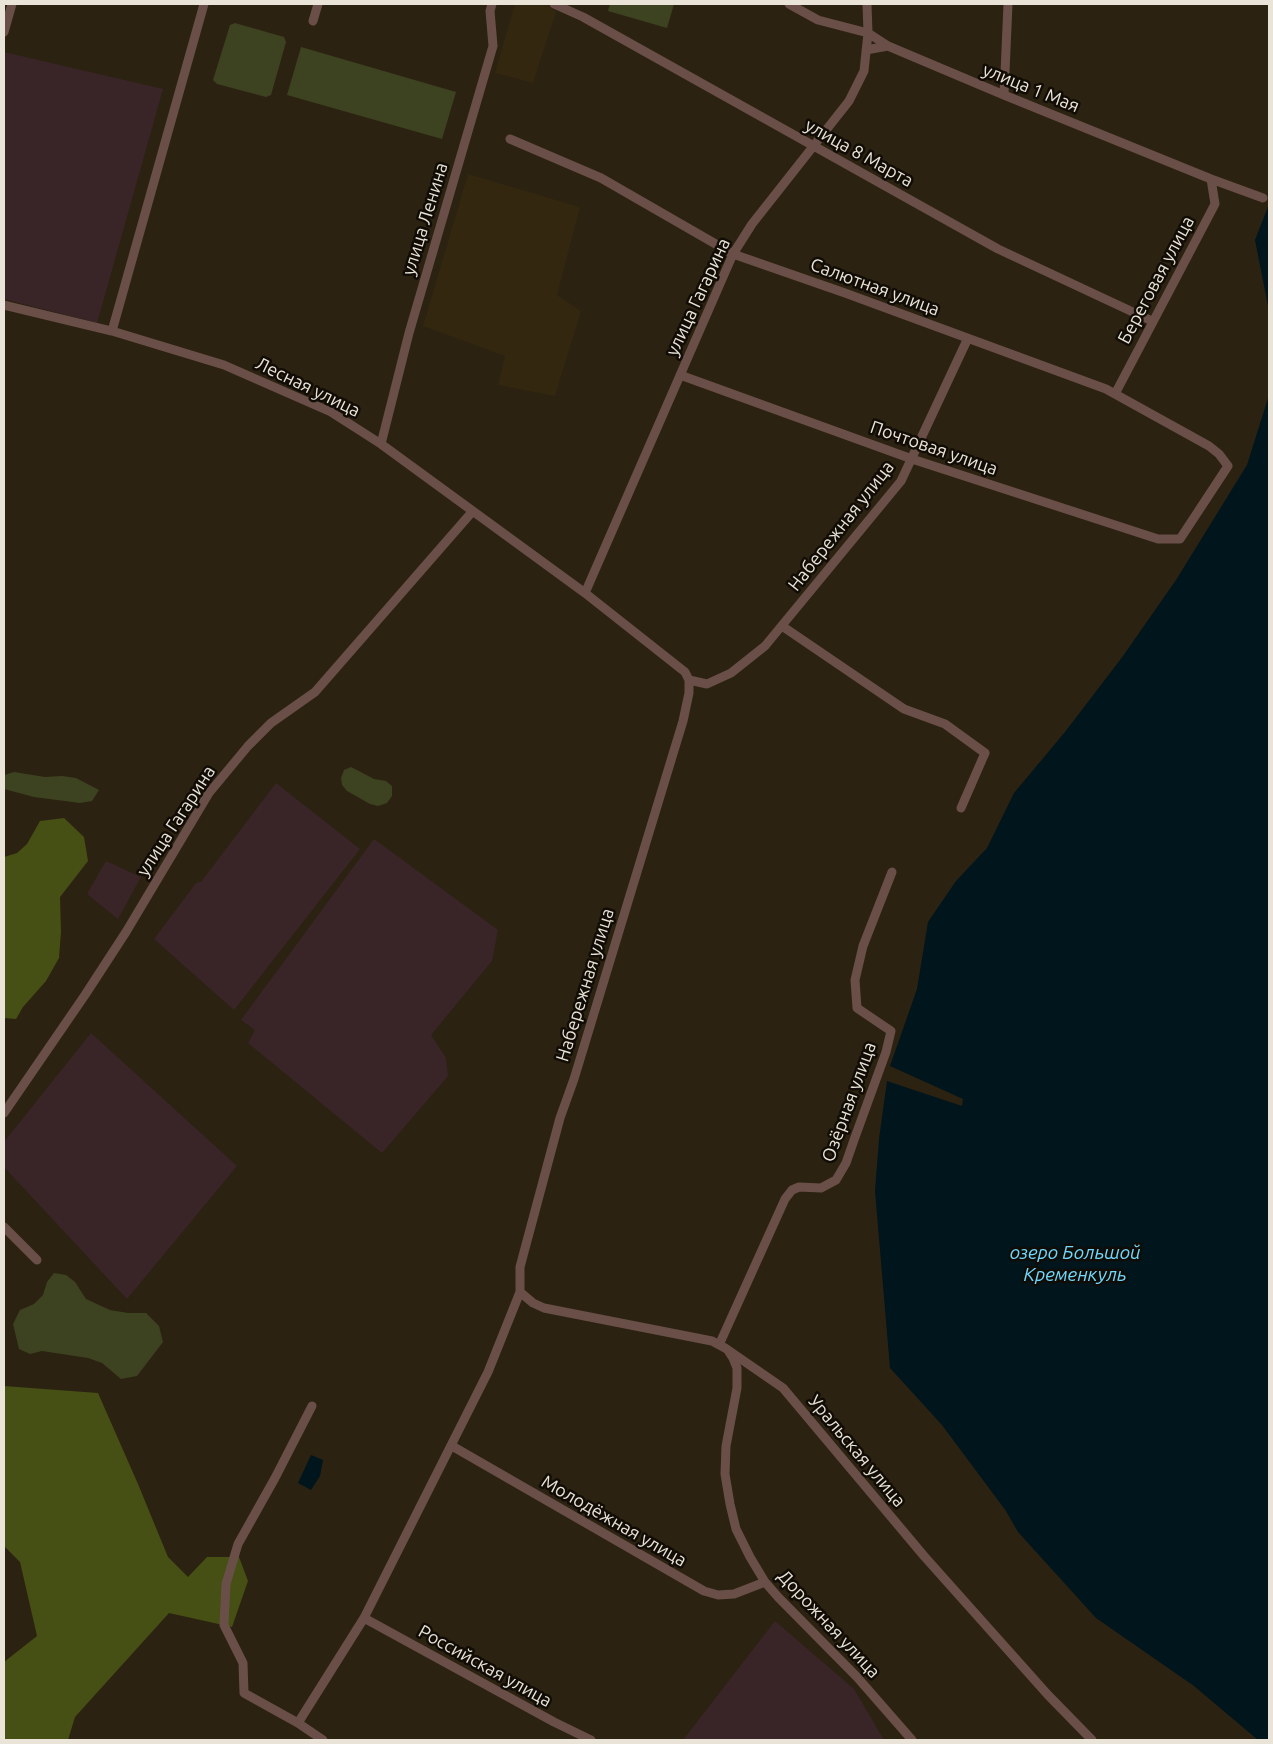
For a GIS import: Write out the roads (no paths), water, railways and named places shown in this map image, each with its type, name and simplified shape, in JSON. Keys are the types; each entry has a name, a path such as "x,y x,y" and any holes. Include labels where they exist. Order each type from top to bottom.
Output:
{"street":[{"path":"4,32 12,4"},
{"path":"112,332 204,4"},
{"path":"313,21 318,4"},
{"name":"улица Ленина","path":"382,444 409,333 493,46 490,11 492,4"},
{"name":"улица 8 Марта","path":"554,4 583,17 998,249 1152,321"},
{"name":"улица 1 Мая","path":"789,4 818,20 868,33 888,46 1004,95 1211,179 1263,198"},
{"name":"улица Гагарина","path":"585,593 733,254 752,224 849,101 864,71 868,33 867,4"},
{"path":"1004,95 1008,4"},
{"path":"866,50 888,46"},
{"name":"Салютная улица","path":"510,138 601,178 733,254 1106,389 1209,446 1219,454 1228,466 1180,539"},
{"name":"Береговая улица","path":"1115,394 1214,204 1211,179"},
{"name":"Лесная улица","path":"4,305 112,332 224,365 331,412 382,444 472,512 585,593"},
{"name":"Набережная улица","path":"523,1295 520,1266 560,1118 577,1069 684,721 690,693 690,680 707,684 731,673 765,646 901,481 968,338"},
{"name":"Почтовая улица","path":"680,375 912,459 1158,540 1180,539"},
{"name":"улица Гагарина","path":"4,1112 101,972 208,793 248,746 271,723 314,692 472,512"},
{"path":"585,593 674,662 685,672 690,680"},
{"path":"782,626 904,709 945,724 986,753 961,808"},
{"name":"Озёрная улица","path":"722,1346 785,1199 792,1190 799,1187 821,1188 836,1180 846,1163 886,1052 891,1031 857,1008 855,980 863,946 892,872"},
{"path":"4,1227 37,1260"},
{"path":"298,1723 364,1618 452,1446 523,1295"},
{"name":"Уральская улица","path":"523,1295 544,1308 699,1337 722,1346 783,1388 924,1556 1048,1695 1092,1740"},
{"name":"Дорожная улица","path":"722,1346 733,1358 737,1368 737,1388 726,1446 725,1474 736,1529 765,1582 788,1608 857,1677 912,1740"},
{"path":"312,1406 238,1544 226,1584 224,1625 243,1663 244,1692 324,1740"},
{"name":"Молодёжная улица","path":"452,1446 704,1591 718,1595 734,1594 765,1582"},
{"name":"Российская улица","path":"364,1618 592,1740"}],"water":[{"path":"1269,204 1269,311 1255,240"},
{"name":"озеро Большой Кременкуль","path":"1269,395 1269,1740 1258,1740 1194,1686 1096,1618 1018,1532 1006,1511 942,1425 890,1368 875,1191 879,1139 887,1081 962,1106 963,1099 890,1066 917,989 928,922 956,881 987,848 1014,793 1065,732 1123,656 1176,580 1247,465"},
{"path":"311,1455 323,1460 320,1476 311,1490 298,1483"}]}
